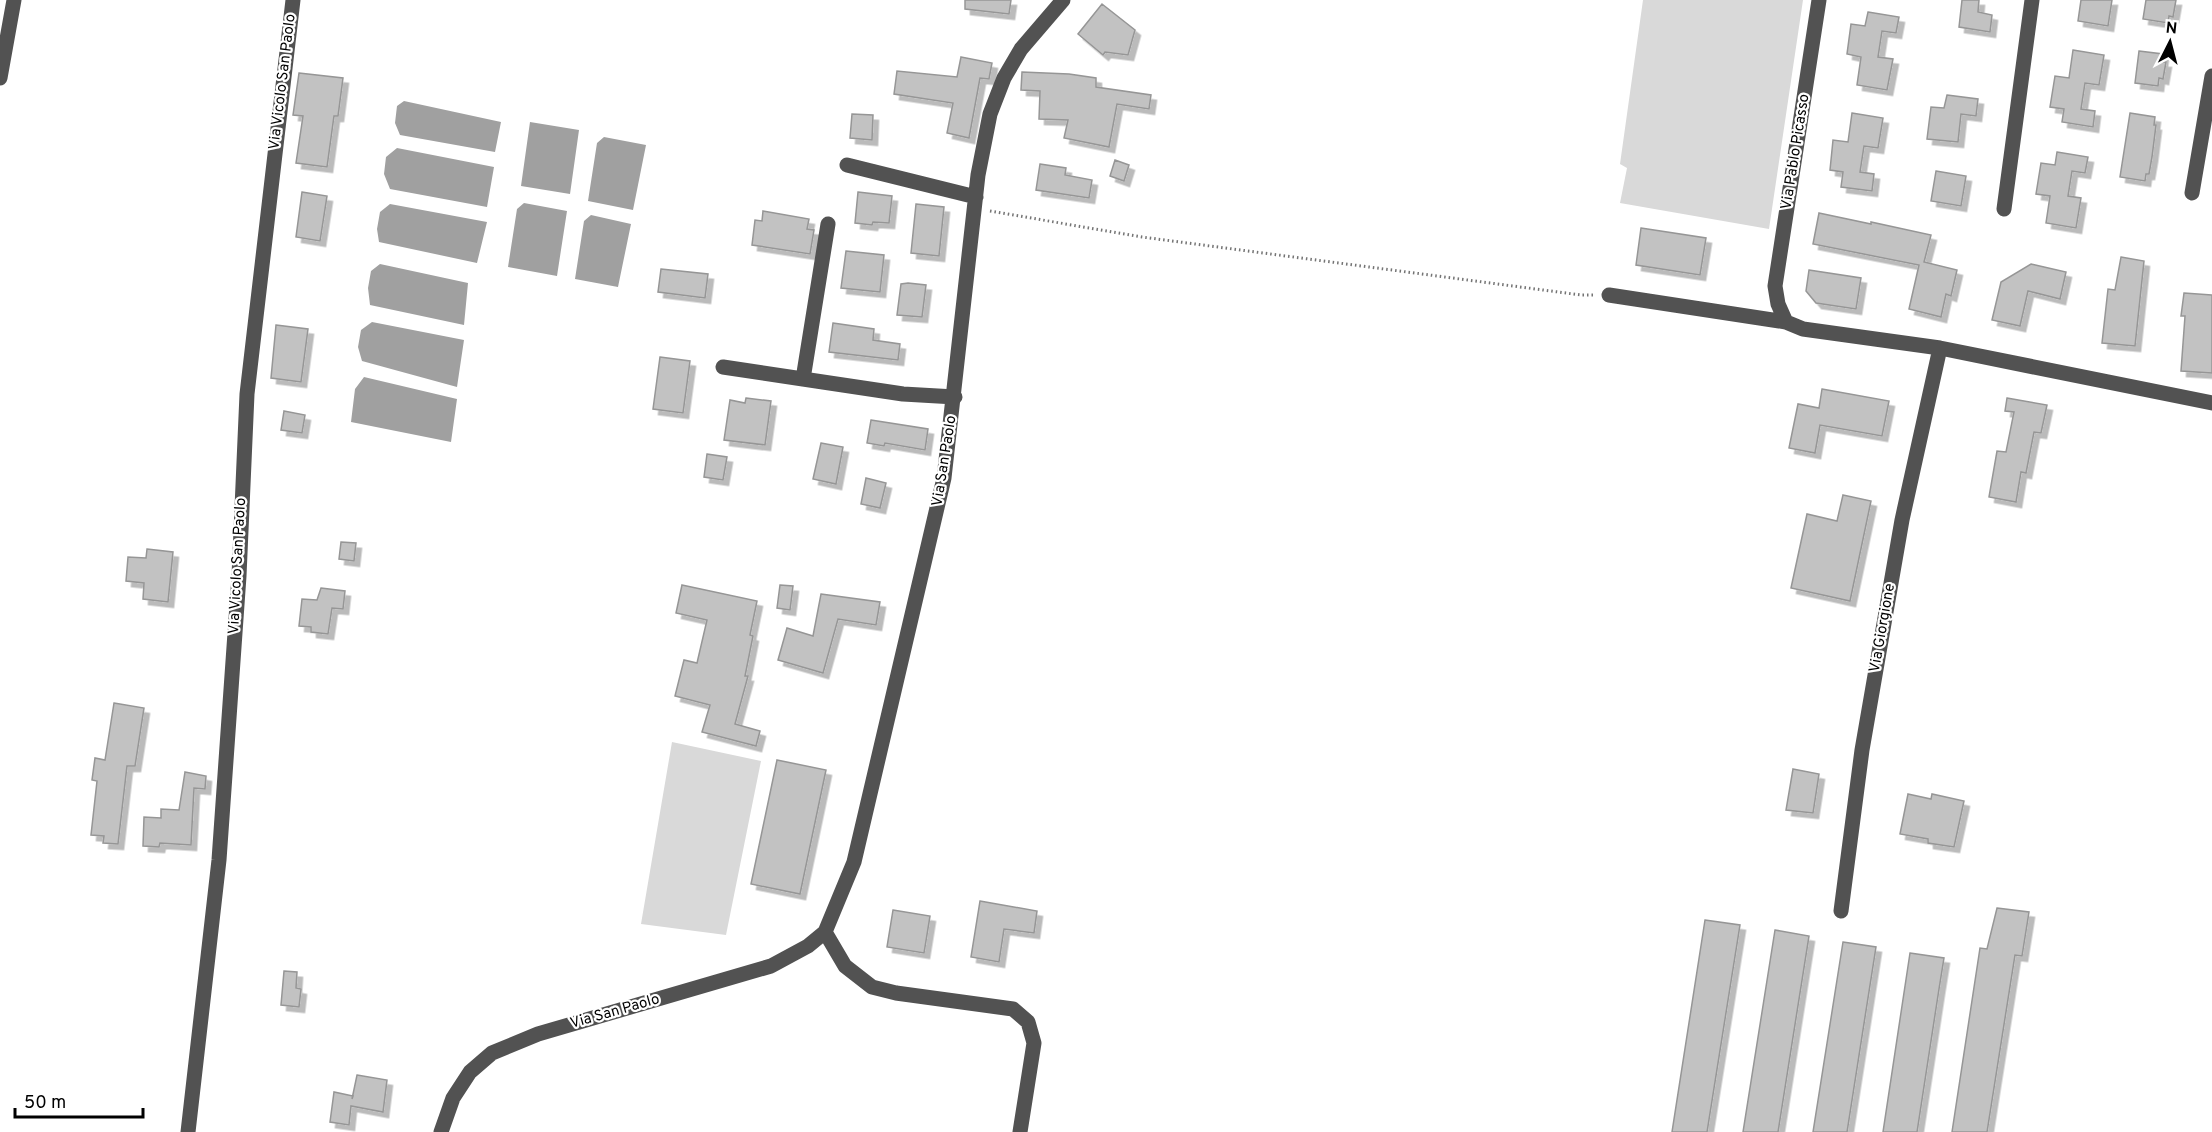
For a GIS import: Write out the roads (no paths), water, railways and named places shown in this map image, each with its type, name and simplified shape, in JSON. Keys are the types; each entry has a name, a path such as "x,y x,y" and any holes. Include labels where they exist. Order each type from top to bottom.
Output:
{"street":[{"path":"0,78 14,0"},
{"name":"Via Vicolo San Paolo","path":"188,1132 219,860 238,576 247,394 293,0"},
{"name":"Via San Paolo","path":"441,1132 453,1098 470,1072 492,1053 538,1034 771,966 808,946 825,932 856,850 944,478 955,397 975,203 990,114 1004,78 1021,48 1063,0"},
{"name":"Via Pablo Picasso","path":"1785,322 1778,304 1775,286 1819,0"},
{"path":"2004,209 2032,0"},
{"path":"2192,192 2212,76"},
{"path":"847,165 975,203"},
{"path":"803,379 828,224"},
{"path":"1609,295 1785,322 1803,329 1940,348 2212,403"},
{"name":"Via Giorgione","path":"1841,911 1862,750 1900,532 1940,348"},
{"path":"723,367 903,394 955,397"},
{"path":"825,932 845,966 872,987 896,993 1013,1009 1028,1022 1034,1043 1020,1132"}]}
